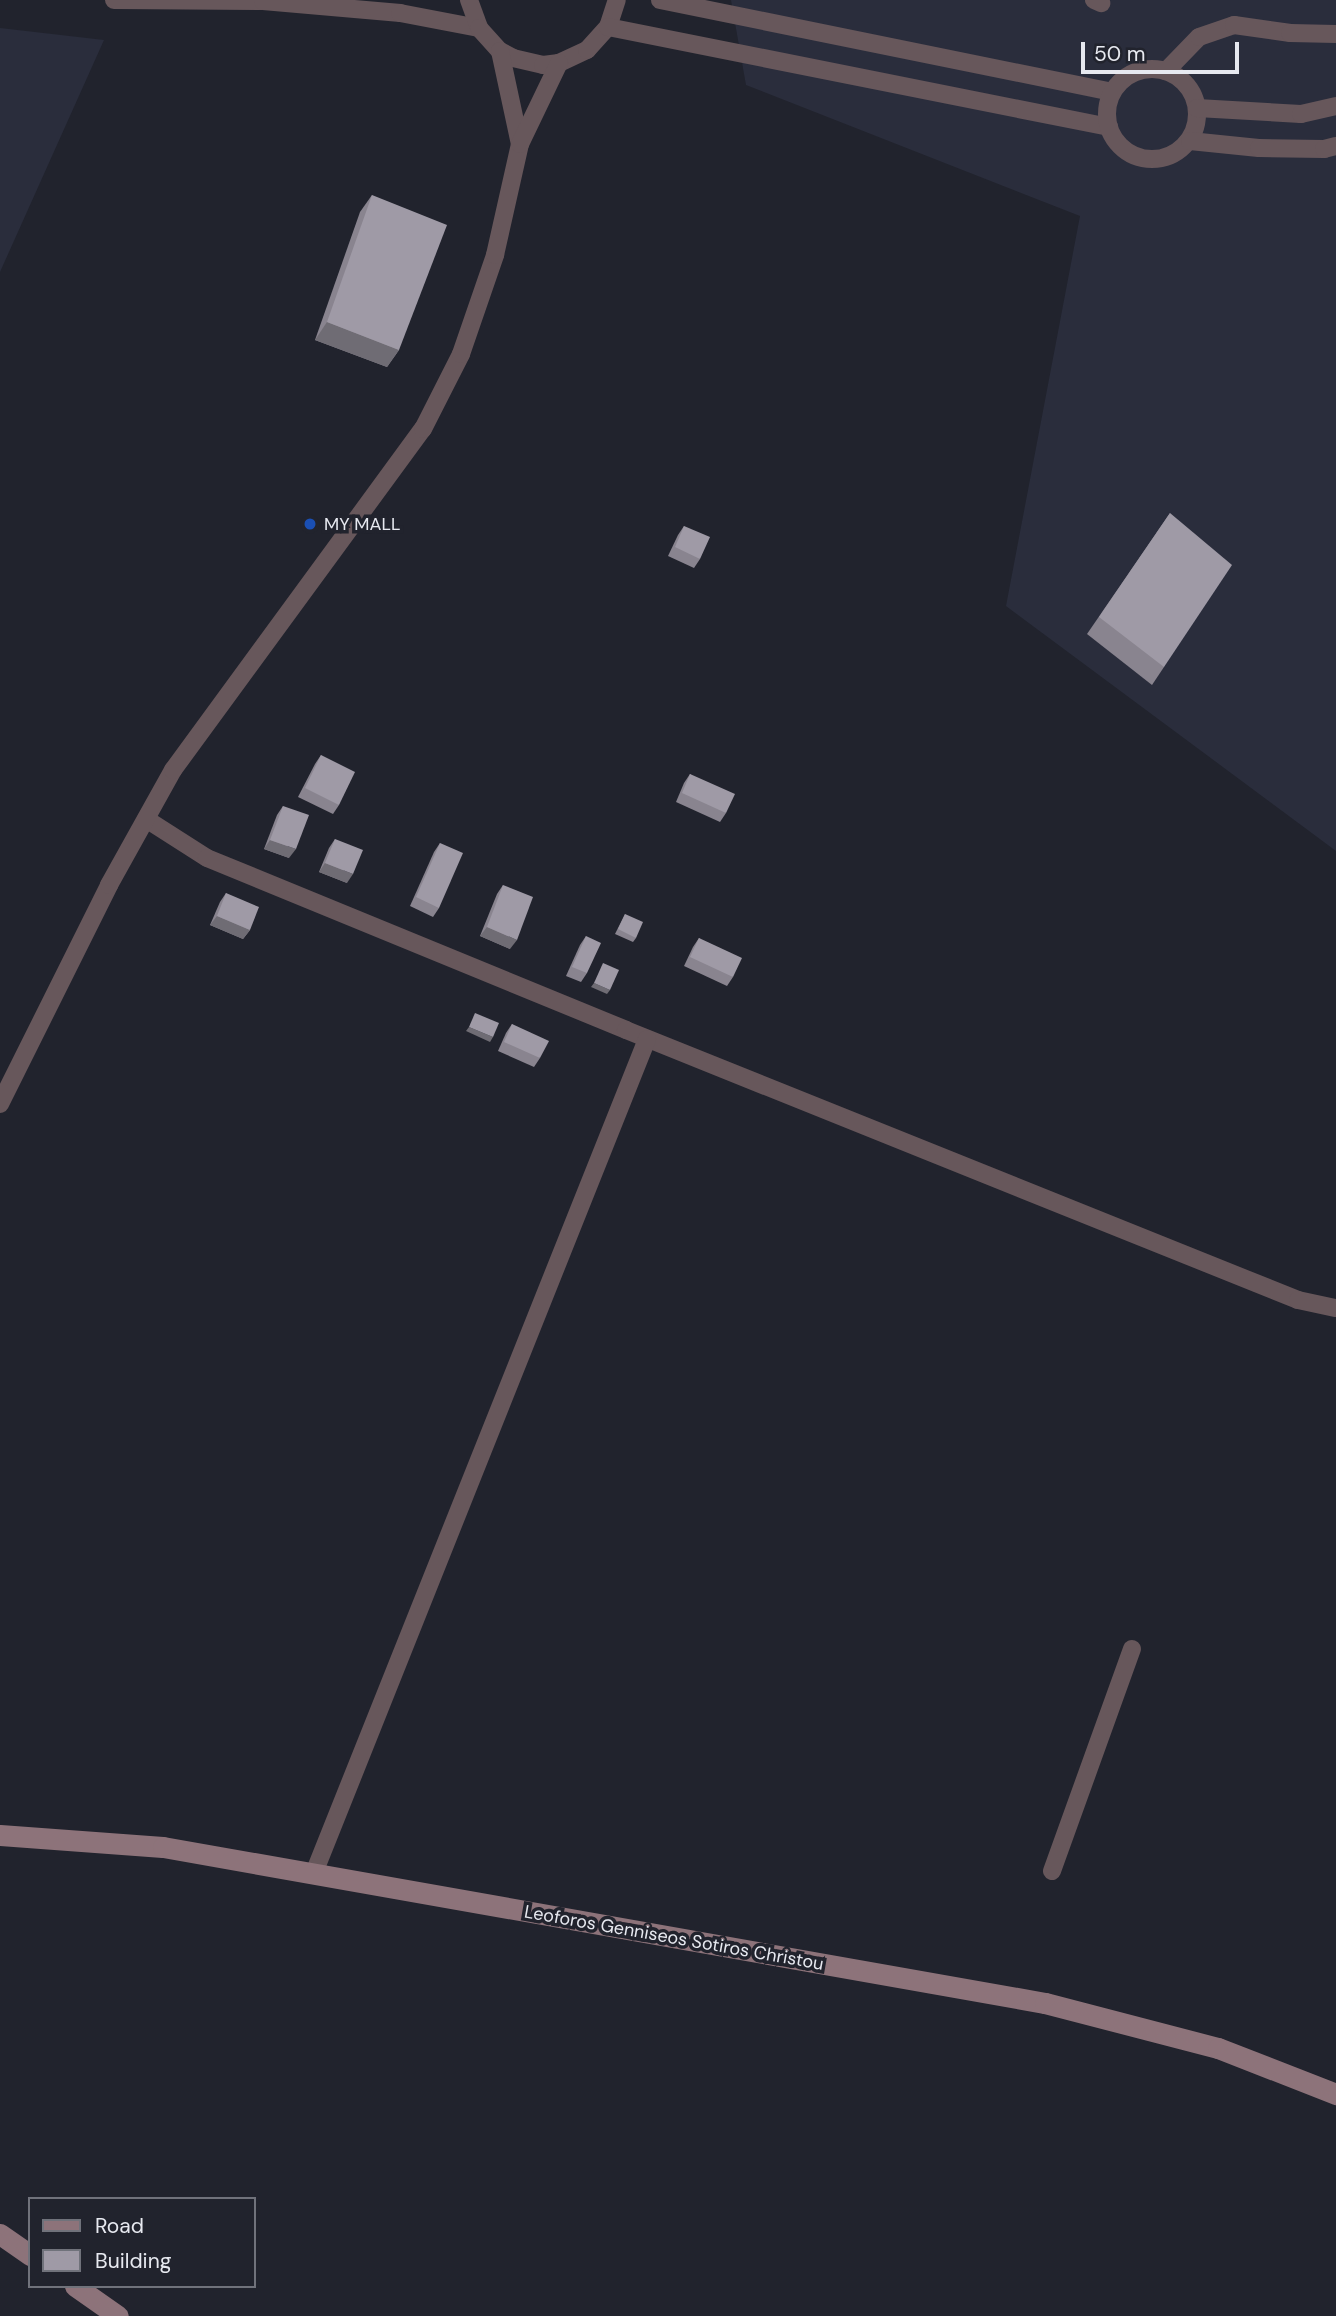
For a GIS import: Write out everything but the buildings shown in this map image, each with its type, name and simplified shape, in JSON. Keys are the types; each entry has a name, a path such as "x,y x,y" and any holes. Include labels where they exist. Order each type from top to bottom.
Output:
{"main road":[{"name":"Leoforos Genniseos Sotiros Christou","path":"0,1835 163,1847 1045,2003 1218,2048 1336,2094"},
{"path":"0,2234 28,2254"},
{"path":"78,2288 118,2316"}],"street":[{"path":"114,0 263,1 400,13 479,29"},
{"path":"469,0 479,29 500,51 528,63 559,63 587,50 608,27 617,0"},
{"path":"660,0 695,4 1112,92"},
{"path":"1166,71 1199,37 1234,25 1290,33 1336,34"},
{"path":"608,27 1109,127"},
{"path":"500,51 520,144"},
{"path":"0,1104 109,885 173,770 423,429 461,354 491,267 520,144 559,63"},
{"path":"1141,69 1166,71 1187,85 1197,108 1197,121 1190,141 1182,149 1163,158 1142,158 1121,147 1109,127 1108,103 1112,92 1129,74 1141,69"},
{"path":"1197,108 1301,114 1336,106"},
{"path":"1190,141 1259,148 1324,149 1336,146"},
{"path":"146,819 207,858 647,1039 1298,1300 1336,1308"},
{"path":"314,1873 647,1039"},
{"path":"1052,1871 1132,1649"}],"shaded area":[{"path":"731,0 1336,0 1336,851 1006,606 1080,216 746,85"},
{"path":"0,28 104,40 0,272"}],"place":[{"name":"MY MALL","path":"310,524"}]}
